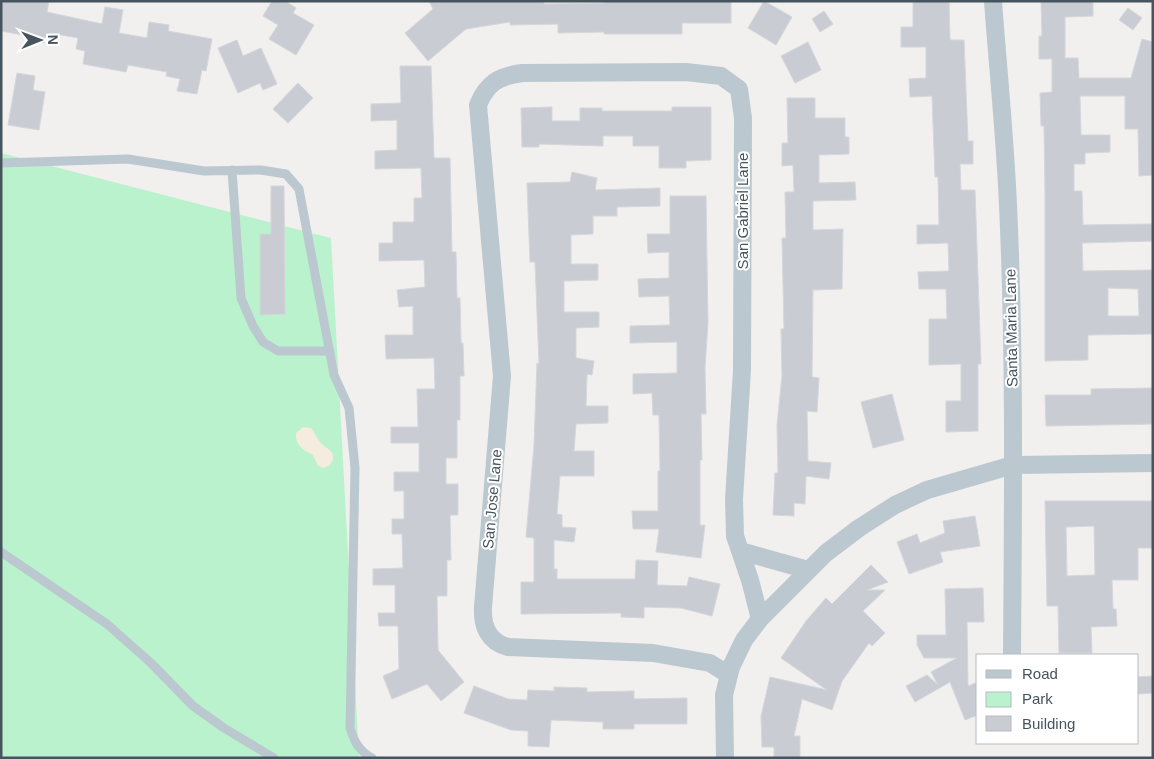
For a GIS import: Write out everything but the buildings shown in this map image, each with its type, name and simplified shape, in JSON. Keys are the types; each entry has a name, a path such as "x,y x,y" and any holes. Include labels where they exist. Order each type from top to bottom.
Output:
{"street":[{"name":"Santa Maria Lane","path":"992,1 1004,130 1008,207 1013,466 1012,654"},
{"name":"San Gabriel Lane","path":"479,114 478,105 482,96 496,79 522,73 694,73 721,76 739,89 743,118 742,370 734,499 735,536 750,580 760,619"},
{"name":"San Jose Lane","path":"479,114 502,376 482,620 485,630 498,645 508,647 653,653 710,663 729,675"},
{"path":"725,758 724,695 729,675 744,640 760,619 808,570 826,553 853,533 895,505 947,483 1013,466 1153,462"},
{"path":"740,551 808,570"}],"lane":[{"path":"1,163 128,159 204,170 261,170 286,174 299,189 334,375 349,408 355,468 350,728 353,739 362,753 372,758"},
{"path":"232,170 241,298 253,326 263,342 278,351 330,351"},
{"path":"1,552 107,624 151,663 193,706 224,728 274,758"}],"green space":[{"path":"1,153 331,238 359,756 423,758 1,758"}],"sand":[{"path":"303,427 311,428 320,442 333,454 330,465 324,468 318,466 313,455 299,444 296,433"}]}
